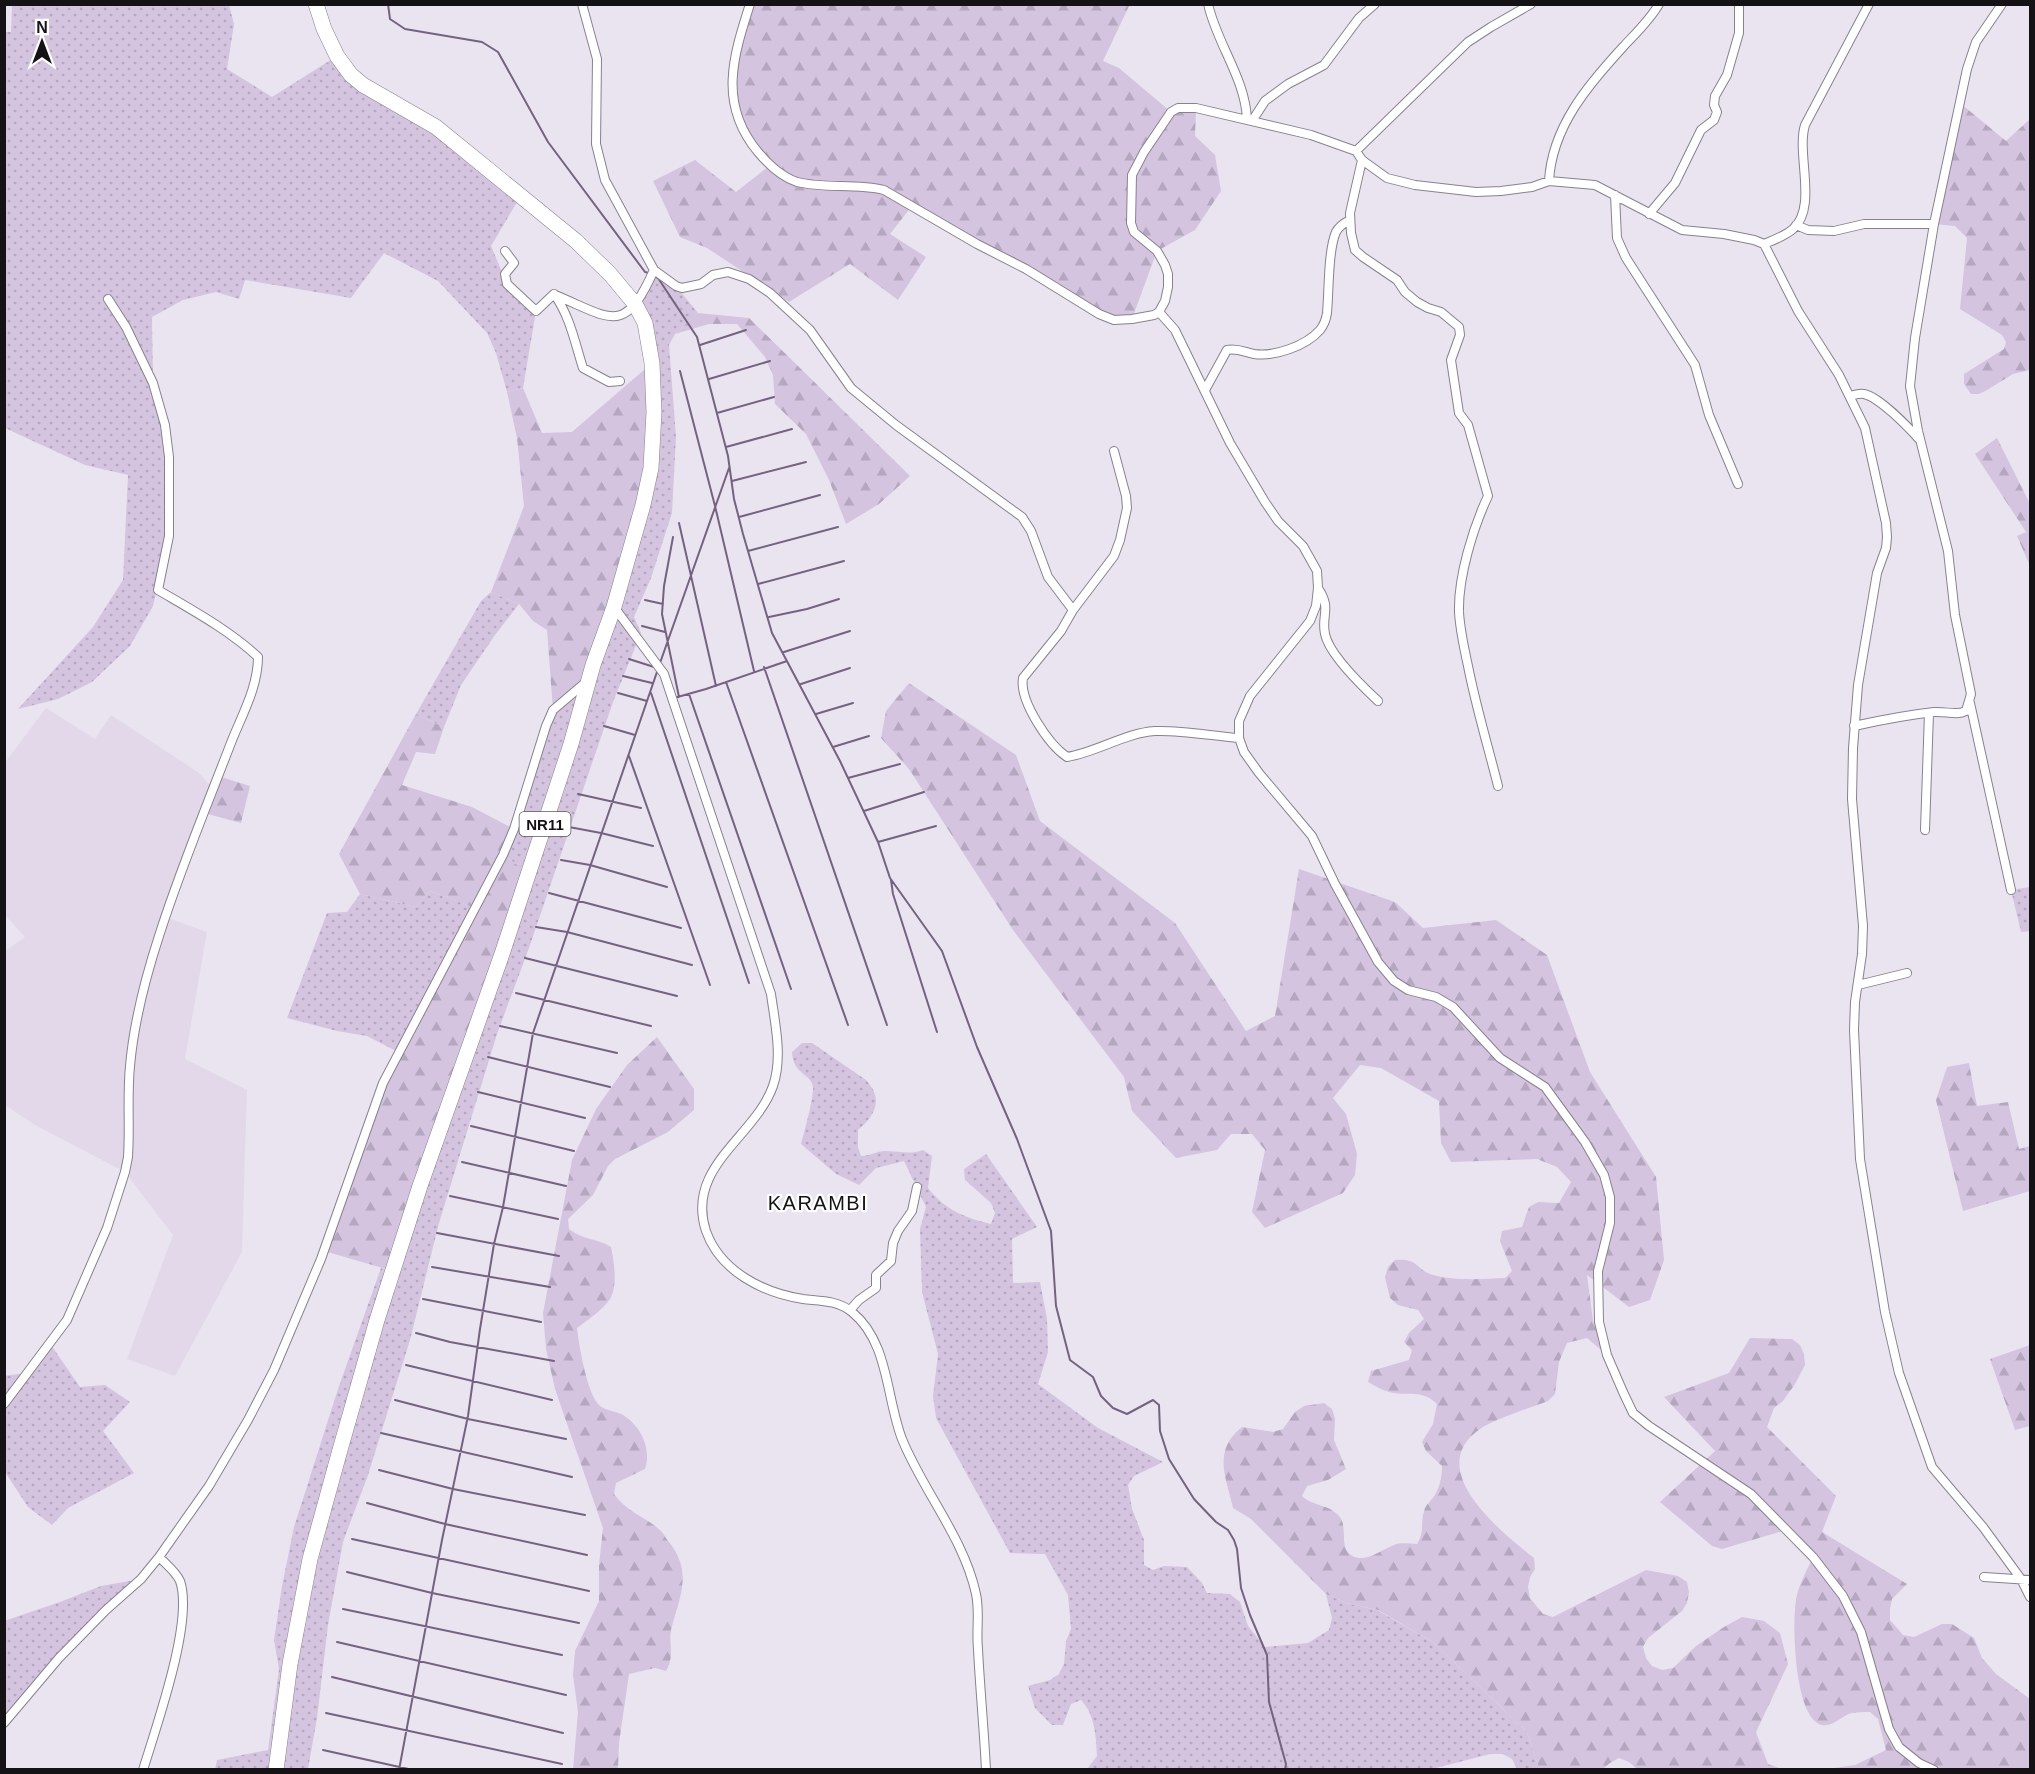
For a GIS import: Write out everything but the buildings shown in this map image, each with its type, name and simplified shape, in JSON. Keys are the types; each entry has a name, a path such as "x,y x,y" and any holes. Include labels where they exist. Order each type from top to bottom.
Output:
{"highway":[{"name":"NR11","path":"276,1770 290,1664 310,1558 371,1342 420,1186 502,954 614,607 651,468 654,412 652,363 645,323 635,304 610,274 576,241 436,127 363,85 351,75 337,56 324,29 316,4"}],"street":[{"path":"582,4 597,58 596,144 600,163 605,180 653,274 682,288 701,284 713,275 728,272 749,279 770,293 810,330 851,388 896,425 1022,518 1031,531 1048,577 1073,610"},
{"path":"750,4 733,63 734,108 749,141 769,165 796,182 868,186 884,190 1114,320 1132,319 1159,312 1165,301 1168,287 1166,265 1157,251 1134,232 1131,223 1132,175 1163,121 1178,108 1196,108 1311,135 1356,151 1362,160 1387,178 1425,186 1476,192 1532,187 1549,181 1595,185 1682,230 1724,234 1764,244 1798,311 1839,375 1865,428 1886,523 1886,548 1877,573 1858,685 1854,726 1852,799 1863,926 1854,1030 1860,1159 1885,1312 1899,1373 1932,1467 2026,1580 2031,1597"},
{"path":"1208,4 1216,34 1231,62 1249,120"},
{"path":"1249,120 1265,101 1288,84 1324,65 1359,18 1375,4"},
{"path":"1356,151 1468,42 1531,4"},
{"path":"1549,181 1550,162 1568,115 1659,4"},
{"path":"1649,214 1675,183 1701,130 1714,120 1717,112 1714,105 1715,96 1726,75 1739,33 1739,4"},
{"path":"1764,244 1784,235 1796,225 1804,206 1802,138 1805,125 1869,4"},
{"path":"2002,4 1976,42 1967,69 1934,224 1915,338 1910,386 1920,439 1948,551 1955,615 1971,694 1970,703 2011,890"},
{"path":"1362,160 1350,213 1355,250 1396,280 1417,302 1428,309 1441,312 1459,327 1460,335 1451,360 1459,413 1468,425 1488,496 1479,516 1461,582 1459,610 1461,633 1472,687 1498,786"},
{"path":"1615,195 1617,238 1626,258 1695,365 1709,415 1738,484"},
{"path":"1205,390 1227,350 1234,348 1256,354 1277,352 1301,344 1319,332 1328,313 1332,252 1336,233 1341,225 1350,220"},
{"path":"1796,225 1808,230 1834,231 1864,224 1934,224"},
{"path":"504,250 514,263 505,274 507,284 536,310 554,294"},
{"path":"554,294 603,316 619,317 635,304 653,274"},
{"path":"554,294 569,322 583,368 609,382 620,381"},
{"path":"4,1404 67,1320 107,1228 126,1172 130,1065 136,1013 144,983 185,861 243,711 256,685 258,671 258,657 248,648 158,590 169,536 169,458 165,425 153,384 126,327 108,299"},
{"path":"1159,312 1175,330 1230,443 1264,502 1278,521 1303,546 1317,571 1316,606 1310,621 1250,696 1239,721 1239,738 1244,752 1312,836 1335,884 1378,962 1394,981 1408,990 1436,997 1453,1007 1500,1058 1545,1087 1585,1142 1604,1175 1610,1197 1610,1223 1598,1271 1599,1322 1607,1355 1633,1413 1648,1426 1751,1494 1813,1557 1843,1596 1861,1632 1889,1729 1899,1747 1934,1770"},
{"path":"1850,396 1857,394 1870,396 1901,420 1920,439"},
{"path":"1114,451 1126,496 1120,540 1114,556 1023,678 1022,684 1027,705 1056,750 1067,758 1155,731 1239,738"},
{"path":"1318,588 1326,602 1324,628 1326,638 1352,676 1378,701"},
{"path":"614,607 663,672 771,994 778,1047 776,1074 762,1108 723,1153 707,1185 702,1199 701,1214 706,1232 714,1250 724,1263 739,1275 776,1293 828,1301 850,1310 864,1325 872,1339 887,1379 902,1439 956,1543 976,1594 977,1646 986,1770"},
{"path":"6,1720 59,1658 106,1610 141,1579 159,1557 209,1486 248,1419 274,1370 321,1259 383,1083 503,855 553,710 589,680"},
{"path":"1854,726 1905,715 1950,712 1959,715 1966,711 1970,703"},
{"path":"1925,830 1929,713"},
{"path":"1857,985 1907,973"},
{"path":"850,1310 859,1300 876,1288 876,1275 891,1261 893,1243 898,1231 912,1211 916,1187"},
{"path":"143,1770 165,1696 183,1621 184,1603 180,1580 159,1557"},
{"path":"1984,1577 2026,1580"}],"shaded area":[{"path":"46,708 95,739 111,715 199,773 213,789 165,917 207,932 185,1059 247,1090 242,1252 175,1376 127,1359 173,1235 125,1172 35,1125 5,1105 5,951 25,937 5,915 4,764"}],"green space":[{"path":"1130,4 1103,61 1119,68 1171,112 1196,108 1195,136 1215,155 1221,191 1195,230 1157,251 1132,319 1114,320 912,206 890,234 926,257 898,300 850,264 789,302 707,248 680,237 653,181 695,160 736,192 769,166 749,141 732,88 750,5"},
{"path":"12,5 229,5 234,24 227,69 272,97 337,56 351,75 427,121 520,197 491,246 507,284 536,311 523,388 507,392 496,353 487,333 438,281 384,253 351,298 245,280 239,299 216,292 183,300 152,317 153,383 165,425 169,536 153,606 130,646 92,682 58,699 18,709 93,627 123,580 128,475 85,465 5,428 4,32 11,32"},
{"path":"1960,103 2006,141 2030,119 2030,370 2013,374 1979,394 1971,394 1964,384 1964,374 2004,349 2006,342 2002,335 1960,309 1967,238 1955,226 1934,224"},
{"path":"654,270 676,286 698,313 675,334 669,345 676,437 672,513 651,578 634,617 641,633 613,702 529,948 497,1034 439,1223 410,1340 368,1475 343,1542 328,1625 317,1718 308,1769 215,1770 217,1760 268,1750 279,1669 274,1640 294,1527 338,1389 381,1268 392,1271 529,873 503,855 654,412 635,304"},
{"path":"698,313 749,318 910,476 879,504 846,524 829,480 806,434 775,404 773,375 765,357 737,324 709,324 675,334"},
{"path":"652,363 651,468 589,680 553,710 547,630 533,621 519,604 491,592 524,506 517,438 507,392 523,388 542,433 572,432"},
{"path":"1997,438 2030,504 2030,566 2017,536 2026,532 1975,454"},
{"path":"491,592 519,604 461,685 444,727 416,714 481,601"},
{"path":"909,683 1016,755 1040,821 1175,923 1246,1031 1275,1016 1299,869 1395,902 1423,928 1496,920 1547,955 1590,1072 1656,1177 1664,1260 1650,1300 1629,1307 1587,1275 1593,1321 1607,1355 1587,1338 1567,1343 1559,1362 1555,1394 1548,1401 1480,1429 1464,1445 1459,1462 1463,1481 1473,1499 1487,1516 1534,1558 1535,1569 1528,1587 1530,1598 1543,1614 1553,1617 1646,1570 1678,1576 1687,1582 1689,1592 1687,1603 1682,1611 1648,1638 1643,1647 1646,1658 1652,1666 1662,1670 1673,1668 1696,1646 1742,1617 1764,1621 1780,1633 1788,1664 1756,1732 1768,1764 1782,1769 1637,1769 1629,1762 1619,1758 1603,1769 1539,1769 1527,1732 1434,1643 1378,1610 1346,1603 1326,1594 1251,1519 1233,1508 1225,1475 1224,1455 1233,1436 1242,1427 1273,1432 1283,1429 1295,1412 1304,1406 1324,1403 1332,1409 1335,1419 1334,1440 1346,1469 1328,1480 1307,1486 1302,1496 1331,1509 1339,1516 1342,1521 1345,1546 1352,1556 1363,1558 1397,1544 1417,1544 1421,1535 1425,1509 1435,1495 1441,1477 1442,1466 1426,1451 1422,1442 1433,1424 1437,1404 1425,1396 1393,1393 1368,1382 1371,1371 1409,1360 1412,1350 1404,1342 1409,1333 1424,1319 1418,1310 1398,1305 1390,1298 1385,1277 1388,1267 1395,1260 1403,1260 1413,1263 1427,1273 1441,1277 1505,1278 1512,1271 1500,1241 1502,1231 1522,1227 1529,1207 1538,1202 1559,1203 1571,1182 1557,1167 1537,1159 1451,1162 1441,1143 1439,1101 1381,1068 1360,1065 1333,1098 1346,1114 1357,1154 1355,1175 1343,1193 1265,1228 1252,1212 1265,1150 1252,1134 1231,1134 1217,1150 1176,1158 1132,1111 1124,1077 1013,930 909,769 881,738 886,711"},
{"path":"416,714 444,727 435,754 416,752 402,785 472,807 514,829 503,855 529,873 393,1271 324,1251 383,1083 475,908 430,891 416,907 360,894 339,854"},
{"path":"218,776 250,786 241,823 204,813"},
{"path":"2030,887 2030,931 2021,932 2011,890"},
{"path":"430,891 475,908 398,1052 367,1036 287,1018 327,913 347,912 360,894 416,907"},
{"path":"657,1037 694,1089 694,1110 668,1132 615,1159 608,1166 593,1195 568,1219 569,1229 574,1233 611,1247 614,1267 615,1281 610,1299 577,1328 587,1380 599,1405 628,1418 639,1430 647,1453 645,1469 616,1483 614,1494 625,1506 662,1532 680,1563 681,1593 671,1632 671,1654 666,1671 655,1668 629,1674 619,1743 618,1769 573,1769 578,1712 573,1675 575,1651 599,1601 599,1565 603,1528 555,1389 546,1349 543,1313 572,1160 596,1109 627,1065"},
{"path":"802,1043 812,1043 866,1080 872,1087 876,1100 875,1107 869,1119 858,1130 858,1147 861,1156 882,1151 909,1153 923,1150 932,1156 928,1188 934,1195 956,1212 991,1224 995,1213 991,1203 965,1180 964,1169 986,1154 1037,1227 1012,1239 1013,1283 1040,1282 1047,1319 1048,1352 1038,1384 1098,1428 1163,1462 1134,1476 1128,1485 1132,1509 1144,1540 1144,1565 1153,1570 1164,1566 1187,1567 1202,1583 1207,1593 1230,1594 1240,1602 1248,1626 1265,1647 1308,1643 1329,1630 1332,1618 1326,1594 1346,1603 1377,1610 1434,1643 1527,1732 1539,1769 1517,1769 1512,1759 1503,1754 1490,1754 1428,1770 1087,1769 1097,1756 1094,1726 1086,1706 1081,1700 1071,1704 1063,1725 1052,1725 1035,1708 1028,1686 1050,1680 1059,1674 1064,1664 1066,1641 1071,1629 1068,1595 1045,1554 1010,1553 936,1418 933,1396 938,1354 922,1292 920,1229 926,1207 904,1161 876,1168 859,1185 836,1174 801,1144 813,1092 812,1082 793,1060 792,1052"},
{"path":"1969,1063 1977,1106 2008,1102 2019,1149 2030,1146 2030,1191 1963,1211 1936,1100 1947,1067"},
{"path":"1750,1338 1792,1339 1800,1345 1804,1354 1805,1365 1783,1401 1774,1408 1767,1427 1836,1496 1822,1532 1907,1584 1892,1599 1890,1609 1890,1620 1903,1635 1914,1637 1942,1624 1952,1624 1974,1638 1982,1658 1996,1674 2030,1699 2030,1769 1827,1769 1855,1765 1886,1750 1878,1719 1870,1712 1852,1713 1834,1723 1822,1725 1813,1719 1806,1706 1800,1689 1794,1628 1796,1600 1813,1557 1786,1530 1722,1549 1712,1546 1660,1502 1715,1451 1664,1397 1729,1373"},
{"path":"51,1345 80,1387 105,1385 130,1402 103,1431 134,1473 68,1508 52,1525 28,1507 5,1472 4,1376 26,1373"},
{"path":"2030,1345 2030,1426 2015,1430 1990,1359"},
{"path":"141,1579 5,1718 4,1621 101,1586"}],"waterway":[{"path":"388,4 390,19 405,29 482,42 498,52 548,142 645,272 649,273"},
{"path":"654,276 658,278 697,337 728,456 734,499 772,633 840,761 878,842 890,878 942,951 977,1047 1017,1139 1051,1231 1056,1306 1070,1360 1093,1377 1101,1396 1113,1408 1127,1414 1153,1400 1159,1405 1160,1431 1169,1459 1194,1499 1216,1522 1228,1530 1234,1540 1241,1588 1267,1655 1269,1702 1286,1764 1285,1770"},
{"path":"700,345 746,330"},
{"path":"709,379 770,361"},
{"path":"680,371 754,671"},
{"path":"717,413 774,397"},
{"path":"726,447 792,429"},
{"path":"732,481 806,462"},
{"path":"660,663 729,468"},
{"path":"739,517 820,495"},
{"path":"679,523 716,686"},
{"path":"748,551 838,527"},
{"path":"673,537 664,586 662,614 679,697"},
{"path":"758,584 844,561"},
{"path":"769,617 839,599"},
{"path":"645,600 663,604"},
{"path":"642,626 665,632"},
{"path":"784,652 850,631"},
{"path":"629,659 654,667"},
{"path":"674,698 787,661"},
{"path":"764,667 887,1025"},
{"path":"801,684 850,668"},
{"path":"399,1770 468,1416 494,1244 503,1207 533,1033 658,669"},
{"path":"623,676 652,683"},
{"path":"726,682 848,1025"},
{"path":"618,693 647,701"},
{"path":"651,693 749,983"},
{"path":"689,694 791,989"},
{"path":"816,714 853,703"},
{"path":"604,726 635,735"},
{"path":"833,747 869,736"},
{"path":"629,756 710,985"},
{"path":"848,778 900,764"},
{"path":"864,811 924,792"},
{"path":"578,794 641,808"},
{"path":"878,842 936,826"},
{"path":"569,827 653,846"},
{"path":"561,860 590,865 667,887"},
{"path":"891,880 893,894 937,1032"},
{"path":"549,893 681,928"},
{"path":"536,927 567,932 692,965"},
{"path":"525,958 677,996"},
{"path":"516,993 651,1026"},
{"path":"500,1026 617,1053"},
{"path":"488,1057 610,1087"},
{"path":"478,1092 585,1118"},
{"path":"471,1126 574,1151"},
{"path":"462,1162 566,1186"},
{"path":"450,1196 558,1219"},
{"path":"437,1233 559,1256"},
{"path":"432,1267 550,1287"},
{"path":"423,1299 541,1322"},
{"path":"416,1333 450,1342 554,1361"},
{"path":"406,1365 552,1400"},
{"path":"395,1400 468,1419 566,1439"},
{"path":"381,1433 572,1477"},
{"path":"379,1470 453,1489 585,1515"},
{"path":"367,1503 445,1524 587,1555"},
{"path":"352,1539 589,1591"},
{"path":"347,1572 432,1593 579,1623"},
{"path":"343,1609 562,1655"},
{"path":"337,1642 566,1695"},
{"path":"332,1677 563,1733"},
{"path":"326,1713 562,1764"},
{"path":"323,1750 413,1770"}],"district":[{"name":"KARAMBI","path":"818,1203"}]}
